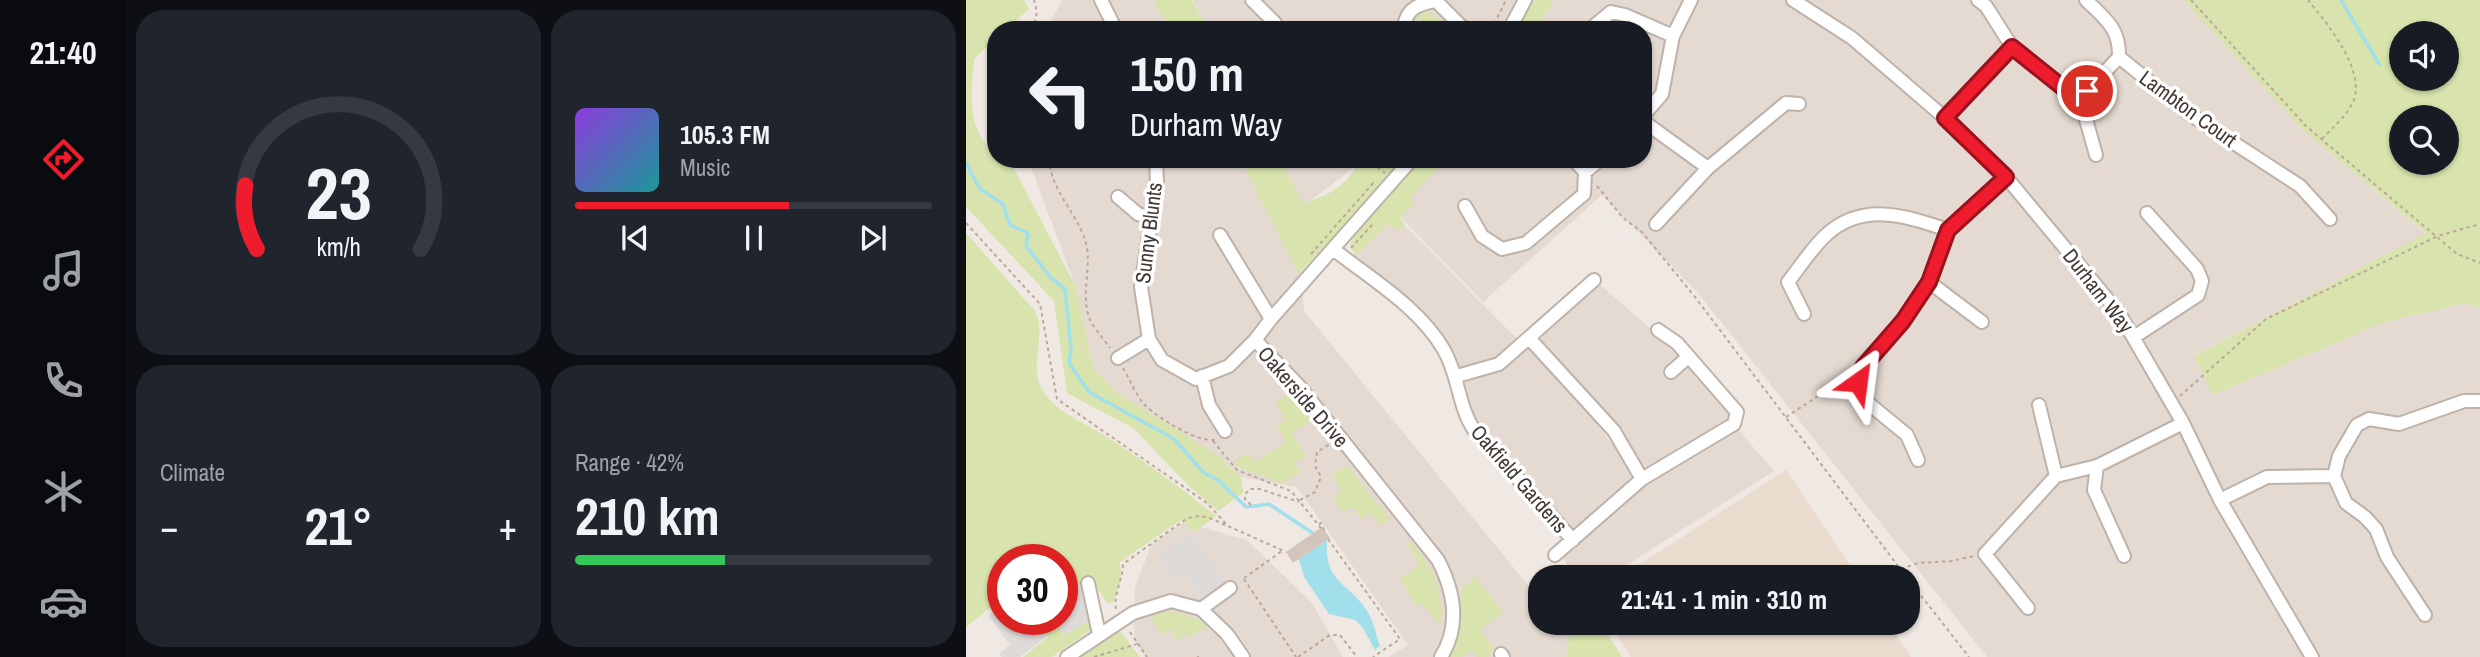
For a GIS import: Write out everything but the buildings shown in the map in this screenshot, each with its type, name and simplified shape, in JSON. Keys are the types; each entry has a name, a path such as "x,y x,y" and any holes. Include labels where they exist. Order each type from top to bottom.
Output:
{"street":[{"path":"1101,0 1108,21"},
{"path":"1252,0 1273,21"},
{"path":"1405,21 1418,4 1435,0 1455,21"},
{"path":"1514,21 1525,0"},
{"path":"1652,107 1662,94 1672,36 1691,0"},
{"name":"Durham Way","path":"1793,0 1852,38 1945,118 2006,177 2119,313 2183,423 2220,500 2312,657"},
{"path":"1978,0 1986,6 2012,47 2067,91 2078,91 2096,155"},
{"path":"2086,0 2114,29 2118,38 2119,57"},
{"path":"1600,21 1611,12 1638,21"},
{"path":"1652,27 1672,36"},
{"path":"1945,118 2012,47"},
{"name":"Lambton Court","path":"2078,91 2087,91 2119,57 2191,115 2300,187 2330,219"},
{"path":"1656,224 1708,169 1786,103 1799,104"},
{"path":"1652,126 1708,169"},
{"name":"Sunny Blunts","path":"1149,339 1141,287 1157,183 1156,168"},
{"name":"Oakerside Drive","path":"1404,168 1255,340 1300,387 1438,560 1450,582 1453,601 1453,631 1441,657"},
{"path":"1465,206 1482,236 1502,249 1526,243 1584,194 1585,172 1581,168"},
{"path":"1585,172 1590,168"},
{"path":"1918,460 1907,435 1868,403 1858,382 1860,375 1863,367 1903,321 1929,282 1948,230 2006,177"},
{"path":"1118,197 1138,215 1151,218"},
{"path":"2134,337 2197,295 2202,281 2197,269 2147,213"},
{"path":"1804,314 1788,282 1826,234 1861,214 1903,215 1948,230"},
{"path":"1220,235 1271,319"},
{"name":"Oakfield Gardens","path":"1332,249 1421,318 1443,349 1457,376 1464,415 1474,430 1573,540"},
{"path":"1457,376 1499,364 1594,280"},
{"path":"1929,282 1982,322"},
{"name":"Oakfield Gardens","path":"1555,555 1642,479 1734,424 1737,412 1676,343 1658,330"},
{"path":"1530,338 1614,431 1642,479"},
{"path":"1118,358 1149,339 1161,360 1196,379 1228,366 1255,340"},
{"path":"1671,372 1688,357"},
{"path":"1202,376 1209,405 1226,431"},
{"path":"2425,615 2387,557 2375,529 2365,517 2346,503 2334,476 2339,456 2357,425 2369,419 2399,424 2464,401 2480,401"},
{"path":"2039,405 2056,477"},
{"path":"2028,608 1985,554 2056,477 2097,466 2183,423"},
{"path":"2097,466 2094,490 2124,556"},
{"path":"2220,500 2267,477 2334,476"},
{"path":"1088,583 1099,634"},
{"path":"1200,609 1230,589"},
{"path":"1066,657 1133,613 1171,601 1200,609 1227,634 1243,657"}],"path":[{"path":"1034,0 1037,12 1035,21"},
{"path":"1496,21 1506,0"},
{"path":"2191,0 2321,140 2457,254 2480,263"},
{"path":"2308,0 2331,28 2356,82 2354,100 2341,120 2321,140"},
{"path":"1051,168 1055,186 1085,238 1085,300 1090,320 1118,358 1144,405 1171,424 1197,437 1213,441 1237,470 1291,491 1320,526 1321,523 1325,532"},
{"path":"1378,168 1394,180"},
{"path":"1585,172 1623,218 1642,232 1688,288 1897,565"},
{"path":"966,223 1040,304 1057,399 1207,503 1228,526"},
{"path":"2172,403 2266,319 2438,236 2480,224"},
{"path":"1786,418 1849,376 1860,375"},
{"path":"1213,441 1226,431"},
{"path":"1251,505 1245,499 1245,494 1250,489 1277,494 1293,502 1315,492 1321,477 1315,466 1317,452 1339,438"},
{"path":"1147,657 1122,620 1115,601 1123,577 1123,564 1186,519 1208,516 1284,551 1230,589"},
{"path":"1328,539 1400,639 1373,657"},
{"path":"1912,565 1985,554"},
{"path":"1244,579 1297,657 1330,635 1340,635 1357,657"},
{"path":"1920,595 1969,657"},
{"path":"1094,657 1138,644"}],"shaded area":[{"path":"1062,0 1156,0 1167,21 1051,21"},
{"path":"1193,0 2183,0 2305,132 2426,234 2195,355 2213,395 2385,322 2464,303 2480,309 2480,657 1987,657 1920,573 1920,565 1914,565 1698,293 1602,195 1483,302 1353,168 1652,168 1652,21 1204,21"},
{"path":"1031,168 1247,168 1301,269 1304,311 1528,585 1528,635 1568,635 1567,657 1389,657 1408,645 1297,487 1241,477 1216,454 1115,391 1094,369 1075,285"},
{"path":"1284,168 1353,168 1304,206"},
{"path":"1388,208 1520,342 1499,361 1459,371 1433,325 1351,259"},
{"path":"1597,282 1683,357 1668,370 1672,379 1689,362 1733,413 1730,426 1645,473 1535,339"},
{"path":"1529,338 1641,481 1573,535 1469,415 1461,380 1501,366"},
{"path":"1737,428 1774,471 1627,565 1568,565 1562,556 1645,485"},
{"path":"1786,470 1850,565 1639,565"},
{"path":"1183,522 1247,540 1312,603 1343,657 1145,657 1134,639 1135,588 1151,545"},
{"path":"1192,533 1230,588 1207,605 1184,572 1174,579 1158,556"},
{"path":"1083,584 1092,619 1078,627 1078,587"},
{"path":"1002,635 1047,636 1020,657 1002,657 999,654 1010,645"},
{"path":"1617,635 1896,635 1911,657 1631,657"}],"green space":[{"path":"966,0 1024,0 1029,9 1016,21 987,21 987,47 974,59 973,111 979,134 987,146 987,168 1014,169 1075,285 1094,369 1115,391 1216,454 1241,477 1243,493 1218,511 1188,485 1133,428 1067,393 1054,301 966,207"},
{"path":"1154,0 1192,0 1204,21 1165,21"},
{"path":"1531,0 1553,0 1541,21 1520,21"},
{"path":"2183,0 2480,0 2480,309 2464,303 2385,322 2213,395 2194,356 2426,233 2305,132"},
{"path":"1419,8 1427,10 1442,21 1423,21 1418,17 1411,21 1412,15"},
{"path":"1245,168 1284,168 1304,204 1338,188 1356,168 1394,168 1350,220 1298,274"},
{"path":"1412,168 1437,168 1410,198 1414,203 1400,218 1405,223 1398,231 1388,224 1356,256 1350,245 1355,233"},
{"path":"966,233 1035,311 1039,329 1037,376 1052,402 1069,416 1135,456 1216,516 1194,532 1181,520 1120,562 1121,579 1113,602 1108,604 1090,578 1078,586 1078,544 987,544 987,610 966,627"},
{"path":"1290,393 1311,421 1292,433 1306,456 1295,463 1300,472 1283,483 1238,467 1234,461 1248,453 1255,462 1286,442 1277,426 1286,420 1275,402"},
{"path":"1346,465 1390,519 1380,525 1371,513 1361,519 1353,507 1343,512 1333,498 1342,491 1332,476"},
{"path":"1411,541 1431,570 1438,587 1442,622 1438,624 1422,603 1417,607 1400,579 1420,565 1407,543"},
{"path":"1476,577 1503,613 1480,629 1494,650 1488,657 1477,657 1472,650 1462,657 1451,657 1459,632 1461,589"},
{"path":"1164,612 1187,615 1208,626 1190,637 1186,634 1177,640 1170,629 1162,636 1149,615"},
{"path":"1091,619 1092,629 1052,657 1023,657 1048,637 1046,635 1078,635 1078,627"},
{"path":"1120,631 1140,657 1080,657"},
{"path":"1608,635 1622,657 1566,657 1569,636"}],"water":[{"path":"1327,540 1329,565 1333,573 1371,617 1380,646 1375,650 1363,628 1355,620 1329,614 1304,577 1299,559"}],"waterway":[{"path":"2341,0 2379,64"},
{"path":"966,163 980,189 1003,204 1010,225 1028,233 1026,246 1051,278 1065,289 1071,348 1069,363 1089,392 1174,439 1203,472 1219,481 1246,507 1269,504 1317,536"}],"route":[{"path":"1858,382 1863,367 1903,321 1929,282 1948,230 2006,177 1945,118 2012,47 2067,91 2087,91"}]}
